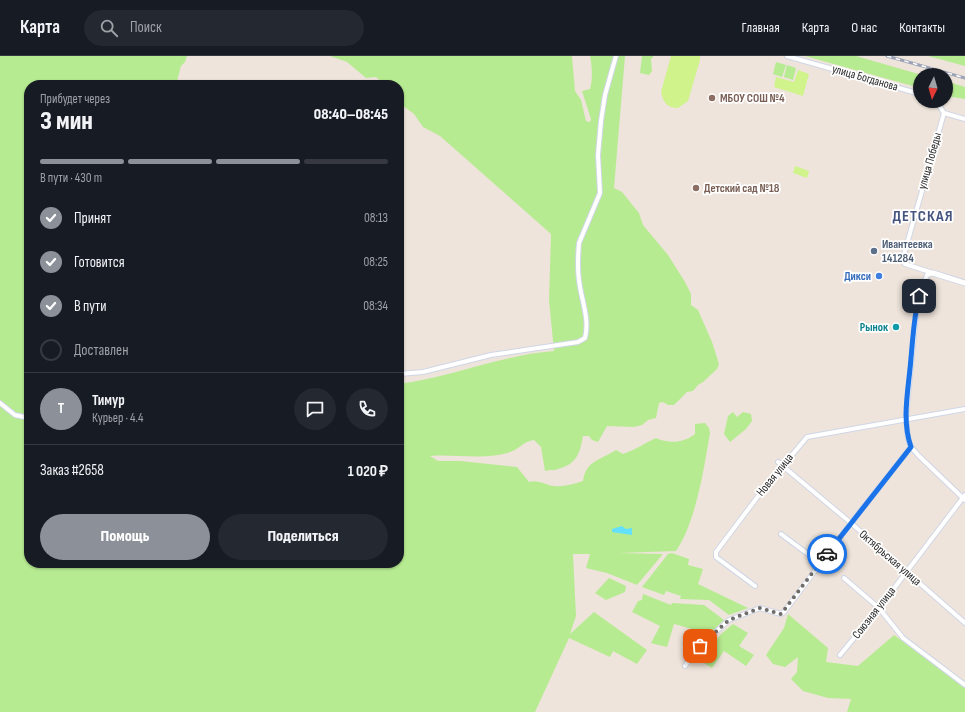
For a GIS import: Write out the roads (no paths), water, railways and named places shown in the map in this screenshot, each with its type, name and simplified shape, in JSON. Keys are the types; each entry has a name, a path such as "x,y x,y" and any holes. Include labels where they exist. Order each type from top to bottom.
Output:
{"street":[{"path":"404,374 423,372 491,355 578,342 585,338 587,320 578,279 579,243 600,193 598,154 601,121 605,95 616,56"},
{"name":"улица Богданова","path":"787,56 913,92"},
{"path":"941,108 944,113 965,118"},
{"name":"улица Победы","path":"944,113 903,258 905,264 965,283"},
{"path":"933,273 927,275 917,303 906,419 911,447 964,497"},
{"path":"0,403 16,415 24,417"},
{"name":"Новая улица","path":"755,586 716,557 716,552 782,466 805,440 811,436 965,409"},
{"path":"685,666 700,646 729,620 760,608 781,614 911,447"},
{"name":"Октябрьская улица","path":"778,462 851,523 965,623"},
{"name":"Союзная улица","path":"840,655 879,608 964,497"},
{"path":"781,534 820,563"},
{"path":"844,578 879,608 903,638 965,685"}],"water":[{"path":"622,526 626,529 632,528 632,535 612,532 612,529"}],"railway":[{"path":"887,56 965,78"}],"place":[{"name":"МБОУ СОШ №4","path":"712,98"},
{"name":"Детский сад №18","path":"696,188"},
{"name":"Ивантеевка 141284","path":"874,251"},
{"name":"Дикси","path":"879,276"},
{"name":"Рынок","path":"896,327"}],"district":[{"name":"ДЕТСКАЯ","path":"923,216"}]}
